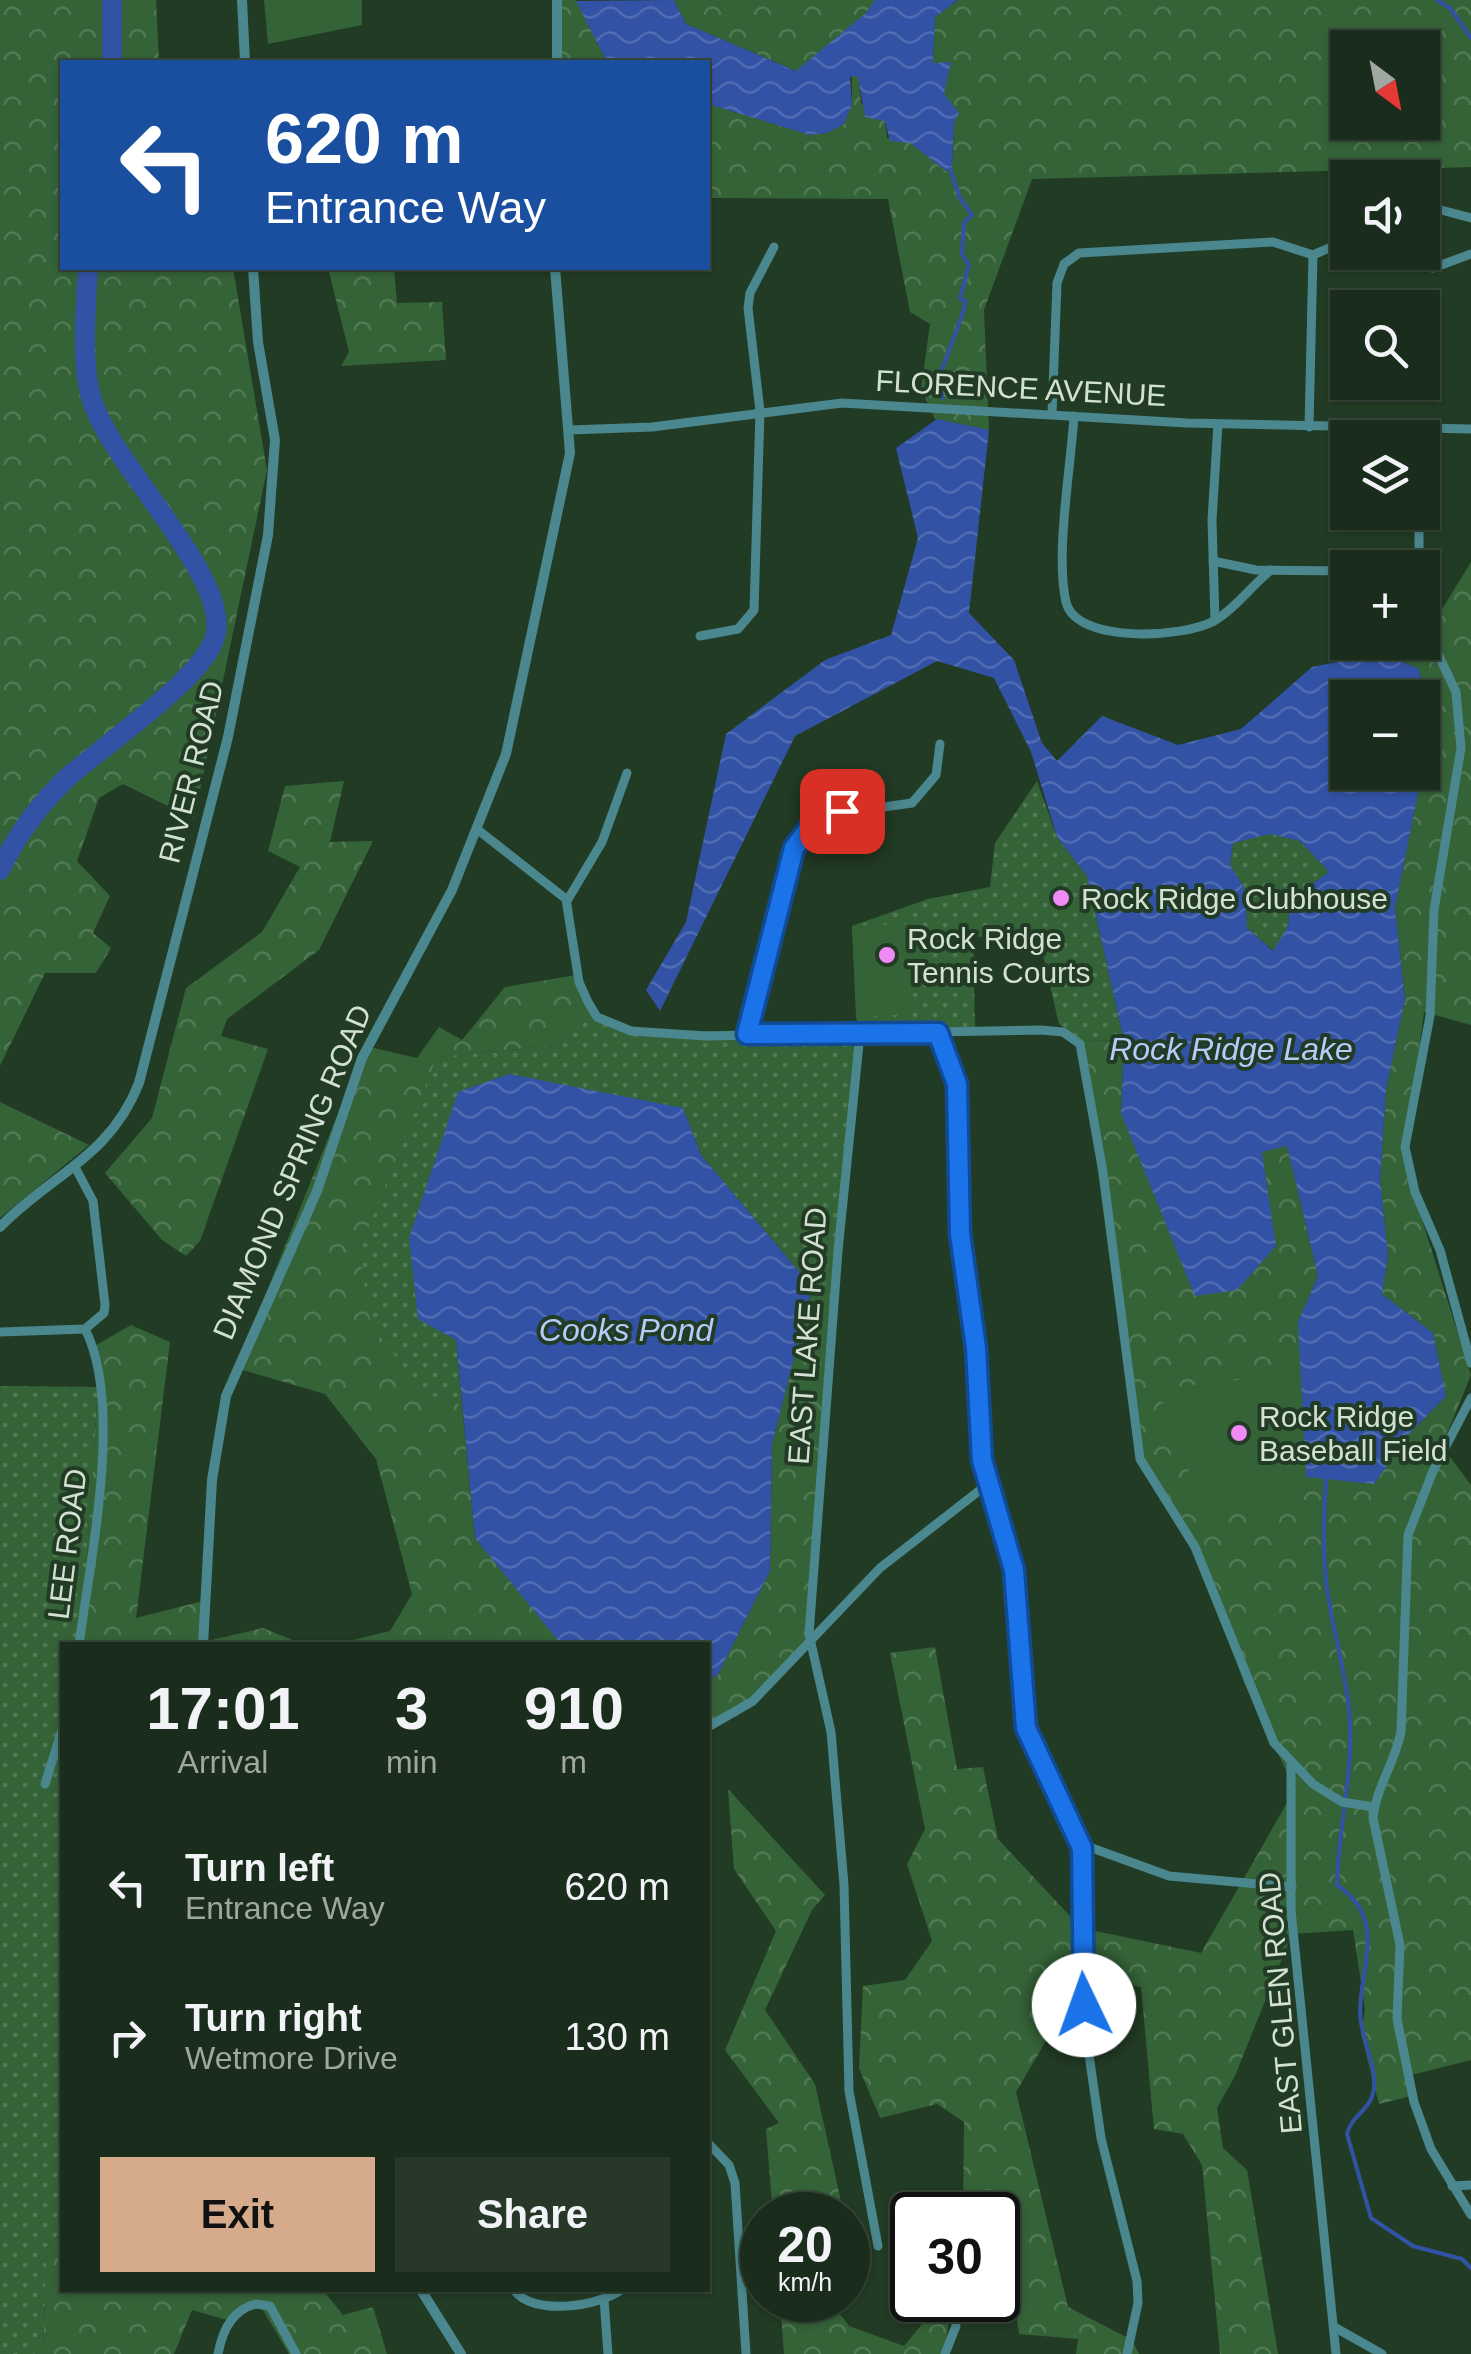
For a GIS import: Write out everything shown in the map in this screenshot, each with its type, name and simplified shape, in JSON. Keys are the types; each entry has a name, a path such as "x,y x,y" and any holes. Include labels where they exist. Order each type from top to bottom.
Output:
{"street":[{"path":"242,0 245,60"},
{"path":"556,0 557,60"},
{"path":"1440,210 1471,218"},
{"path":"1052,414 1057,282 1064,264 1079,252 1272,242 1313,255 1330,248"},
{"path":"700,636 738,629 754,610 760,411 748,308 750,293 774,247"},
{"path":"1440,265 1471,254"},
{"path":"1309,427 1313,255"},
{"name":"RIVER ROAD","path":"0,1227 114,1130 139,1083 254,620 276,465 258,342 253,270"},
{"name":"DIAMOND SPRING ROAD","path":"203,1642 212,1480 226,1396 317,1191 367,1046 432,932 478,830 517,707 565,494 570,430 555,270"},
{"name":"FLORENCE AVENUE","path":"570,430 652,426 842,403 1330,428"},
{"path":"1074,416 1064,560 1070,613 1079,623 1113,633 1194,627 1215,620 1272,570"},
{"path":"1215,620 1212,562 1218,424"},
{"name":"FLORENCE AVENUE","path":"1440,433 1471,430"},
{"path":"1212,562 1272,570 1330,571"},
{"path":"1440,658 1456,692 1461,748 1434,910 1428,1032 1404,1147 1415,1192 1446,1267 1471,1363"},
{"path":"747,1034 787,870 802,834 827,815 912,803 936,774 940,744"},
{"path":"567,901 602,842 627,773"},
{"path":"478,830 556,886 567,901 579,982 597,1017 632,1031 938,1033 957,1084 960,1234 976,1348 982,1460 1014,1570 1026,1728 1081,1844 1084,2027 1105,2157 1117,2188 1137,2281 1138,2303 1127,2354"},
{"name":"EAST GLEN ROAD","path":"938,1033 1068,1034 1080,1044 1100,1154 1140,1459 1196,1546 1256,1708 1290,1765 1295,1958 1336,2354"},
{"name":"EAST LAKE ROAD","path":"860,1034 838,1251 810,1641 831,1732 844,1885 849,2091 878,2246"},
{"path":"0,1332 85,1329 104,1313 94,1200 75,1167"},
{"name":"LEE ROAD","path":"79,1642 103,1460 98,1358 85,1329"},
{"path":"1471,1398 1433,1471 1408,1535 1402,1732 1395,1761 1374,1808 1400,1945 1397,2019 1404,2058 1421,2129 1471,2215"},
{"path":"710,1725 753,1701 880,1568 989,1483"},
{"path":"45,1784 60,1736"},
{"path":"1290,1765 1342,1802 1374,1808"},
{"path":"1081,1844 1169,1876 1292,1888"},
{"path":"710,2144 729,2165 735,2184 746,2354"},
{"path":"1452,2186 1471,2185"},
{"path":"422,2292 461,2354"},
{"path":"515,2292 522,2302 536,2306 604,2299 617,2292"},
{"path":"604,2299 608,2354"},
{"path":"218,2354 221,2337 242,2308 255,2304 270,2306 296,2354"},
{"path":"945,2354 956,2326"},
{"path":"1336,2328 1382,2354"}],"green space":[{"path":"0,0 156,0 159,60 60,60 60,270 233,270 267,470 194,819 123,784 99,798 77,861 110,896 93,933 111,948 96,973 45,973 0,1066"},
{"path":"264,0 362,0 362,25 268,44"},
{"path":"554,0 576,0 606,60 554,60"},
{"path":"674,0 875,0 850,31 797,71 686,24"},
{"path":"958,0 1471,0 1471,167 1440,168 1440,160 1330,160 1330,171 1032,179 984,310 989,430 935,419 921,389 930,324 910,312 888,199 710,198 710,105 810,135 826,133 844,124 852,104 852,73 859,76 861,103 885,121 887,138 911,143 946,171 952,168 954,123 933,64 935,17"},
{"path":"328,270 394,270 397,303 442,302 446,360 341,366 349,352"},
{"path":"1471,562 1471,1025 1424,1012 1404,1163 1471,1375 1442,1446 1471,1485 1471,2060 1407,2076 1411,2096 1379,2104 1361,2034 1365,2009 1353,1930 1292,1934 1235,2076 1217,2108 1223,2148 1247,2170 1278,2354 1220,2354 1202,2165 1183,2134 1154,2129 1141,1987 1083,1978 1016,2092 1068,2307 1132,2340 1139,2354 1076,2354 1078,2339 1019,2334 1020,2192 963,2192 964,2122 937,2104 880,2118 859,2068 863,1986 905,1980 932,1941 907,1864 925,1829 890,1653 935,1647 957,1769 983,1767 998,1839 1081,1928 1201,1953 1295,1789 1244,1683 1203,1562 1137,1459 1080,1040 1124,1041 1121,1113 1262,1152 1287,1145 1318,1276 1298,1322 1374,1484 1407,1436 1446,1396 1433,1333 1382,1294 1388,1255 1380,1180 1386,1090 1405,999 1395,908 1418,790 1440,790 1440,680 1421,680 1419,669 1398,660 1440,660 1440,613"},
{"path":"344,781 330,842 373,841 319,950 227,1019 221,1036 268,1049 200,1241 186,1256 162,1240 105,1173 152,1118 186,988 262,932 300,867 268,851 285,786"},
{"path":"1037,781 1057,837 1087,876 1124,1041 1080,1040 1059,1024 1038,934 973,937 975,1028 858,1030 833,1283 812,1287 701,1155 683,1108 456,1340 462,1405 423,1393 371,1324 359,1251 437,1057 550,1046 587,1006 630,1033 857,1028 852,926 928,899 990,887 995,843"},
{"path":"1270,833 1300,841 1329,872 1290,900 1288,926 1274,951 1247,928 1245,889 1230,865 1233,843"},
{"name":"Rock Ridge Tennis Courts","path":"919,923 922,985 911,986 912,1014 856,1017 852,926"},
{"path":"576,975 587,1006 550,1046 437,1057 423,1393 462,1405 475,1538 562,1642 345,1642 390,1631 412,1594 376,1459 325,1394 236,1368 365,1046 417,1058 439,1027 462,1040 505,987"},
{"path":"0,1102 89,1145 0,1218"},
{"path":"833,1283 805,1646 737,1716 710,1726 710,1678 717,1676 770,1571 772,1444 812,1287"},
{"path":"131,1325 170,1342 136,1618 203,1601 203,1642 81,1642 98,1387 93,1347"},
{"name":"Rock Ridge Baseball Field","path":"1300,1373 1306,1477 1295,1497 1237,1505 1201,1503 1158,1389"},
{"path":"0,1386 98,1387 81,1642 60,1642 60,2232 47,2248 43,2346 34,2354 0,2354"},
{"path":"263,1628 298,1642 203,1642"},
{"path":"728,1789 825,1895 812,1910 765,2010 815,2084 839,2192 771,2192 766,2129 779,2123 725,2050 776,1931 734,1869"},
{"path":"60,2232 60,2292 325,2292 343,2315 373,2307 387,2354 289,2354 257,2300 227,2320 192,2310 174,2354 34,2354 43,2346 47,2248"},
{"path":"782,2322 846,2322 904,2346 924,2322 949,2322 944,2354 784,2354"}],"water":[{"path":"674,0 686,24 796,71 867,12 875,0 958,0 935,17 933,63 951,62 944,94 959,113 954,123 952,168 946,171 910,143 890,141 885,121 865,117 858,76 850,77 852,104 844,124 827,133 810,135 710,105 710,60 606,60 576,1"},
{"name":"Rock Ridge Lake","path":"937,419 989,430 969,613 1014,660 1042,743 1057,761 1102,716 1178,745 1241,729 1312,667 1347,660 1398,660 1419,669 1421,680 1330,680 1330,790 1419,790 1395,908 1405,999 1386,1090 1380,1180 1388,1255 1382,1294 1433,1333 1446,1396 1407,1436 1374,1484 1306,1477 1298,1322 1318,1276 1287,1146 1262,1152 1276,1246 1237,1290 1195,1296 1121,1113 1124,1041 1087,876 1057,837 1031,752 994,678 937,661 795,736 660,1011 646,990 686,922 726,734 825,660 891,635 918,538 896,448","holes":["1270,834 1300,841 1329,872 1290,900 1288,926 1273,951 1247,928 1245,889 1230,865 1233,843"]},
{"name":"Cooks Pond","path":"509,1074 683,1108 701,1155 812,1287 772,1444 770,1571 717,1676 710,1678 710,1642 559,1642 475,1538 456,1340 418,1319 409,1238 458,1092"}],"waterway":[{"path":"112,0 112,60"},
{"path":"1437,0 1450,8 1471,38"},
{"path":"943,398 938,380 964,310 965,301 960,298 969,265 962,254 964,223 972,215 960,198 950,169"},
{"path":"0,870 21,832 47,799 172,692 207,654 215,637 215,612 205,583 120,454 91,397 85,351 88,270"},
{"path":"1326,1480 1325,1574 1350,1732 1337,1885 1353,1898 1367,1928 1360,2013 1374,2078 1372,2097 1347,2134 1371,2218 1413,2246 1462,2259 1471,2268"}],"place":[{"name":"Rock Ridge Clubhouse","path":"1061,898"},
{"name":"Rock Ridge Tennis Courts","path":"887,955"},
{"name":"Rock Ridge Baseball Field","path":"1239,1433"}],"route":[{"path":"842,811 813,823 794,848 747,1034 938,1033 954,1069 960,1234 976,1348 982,1460 1014,1570 1026,1728 1032,1748 1082,1848 1080,1936 1084,2005"}]}
